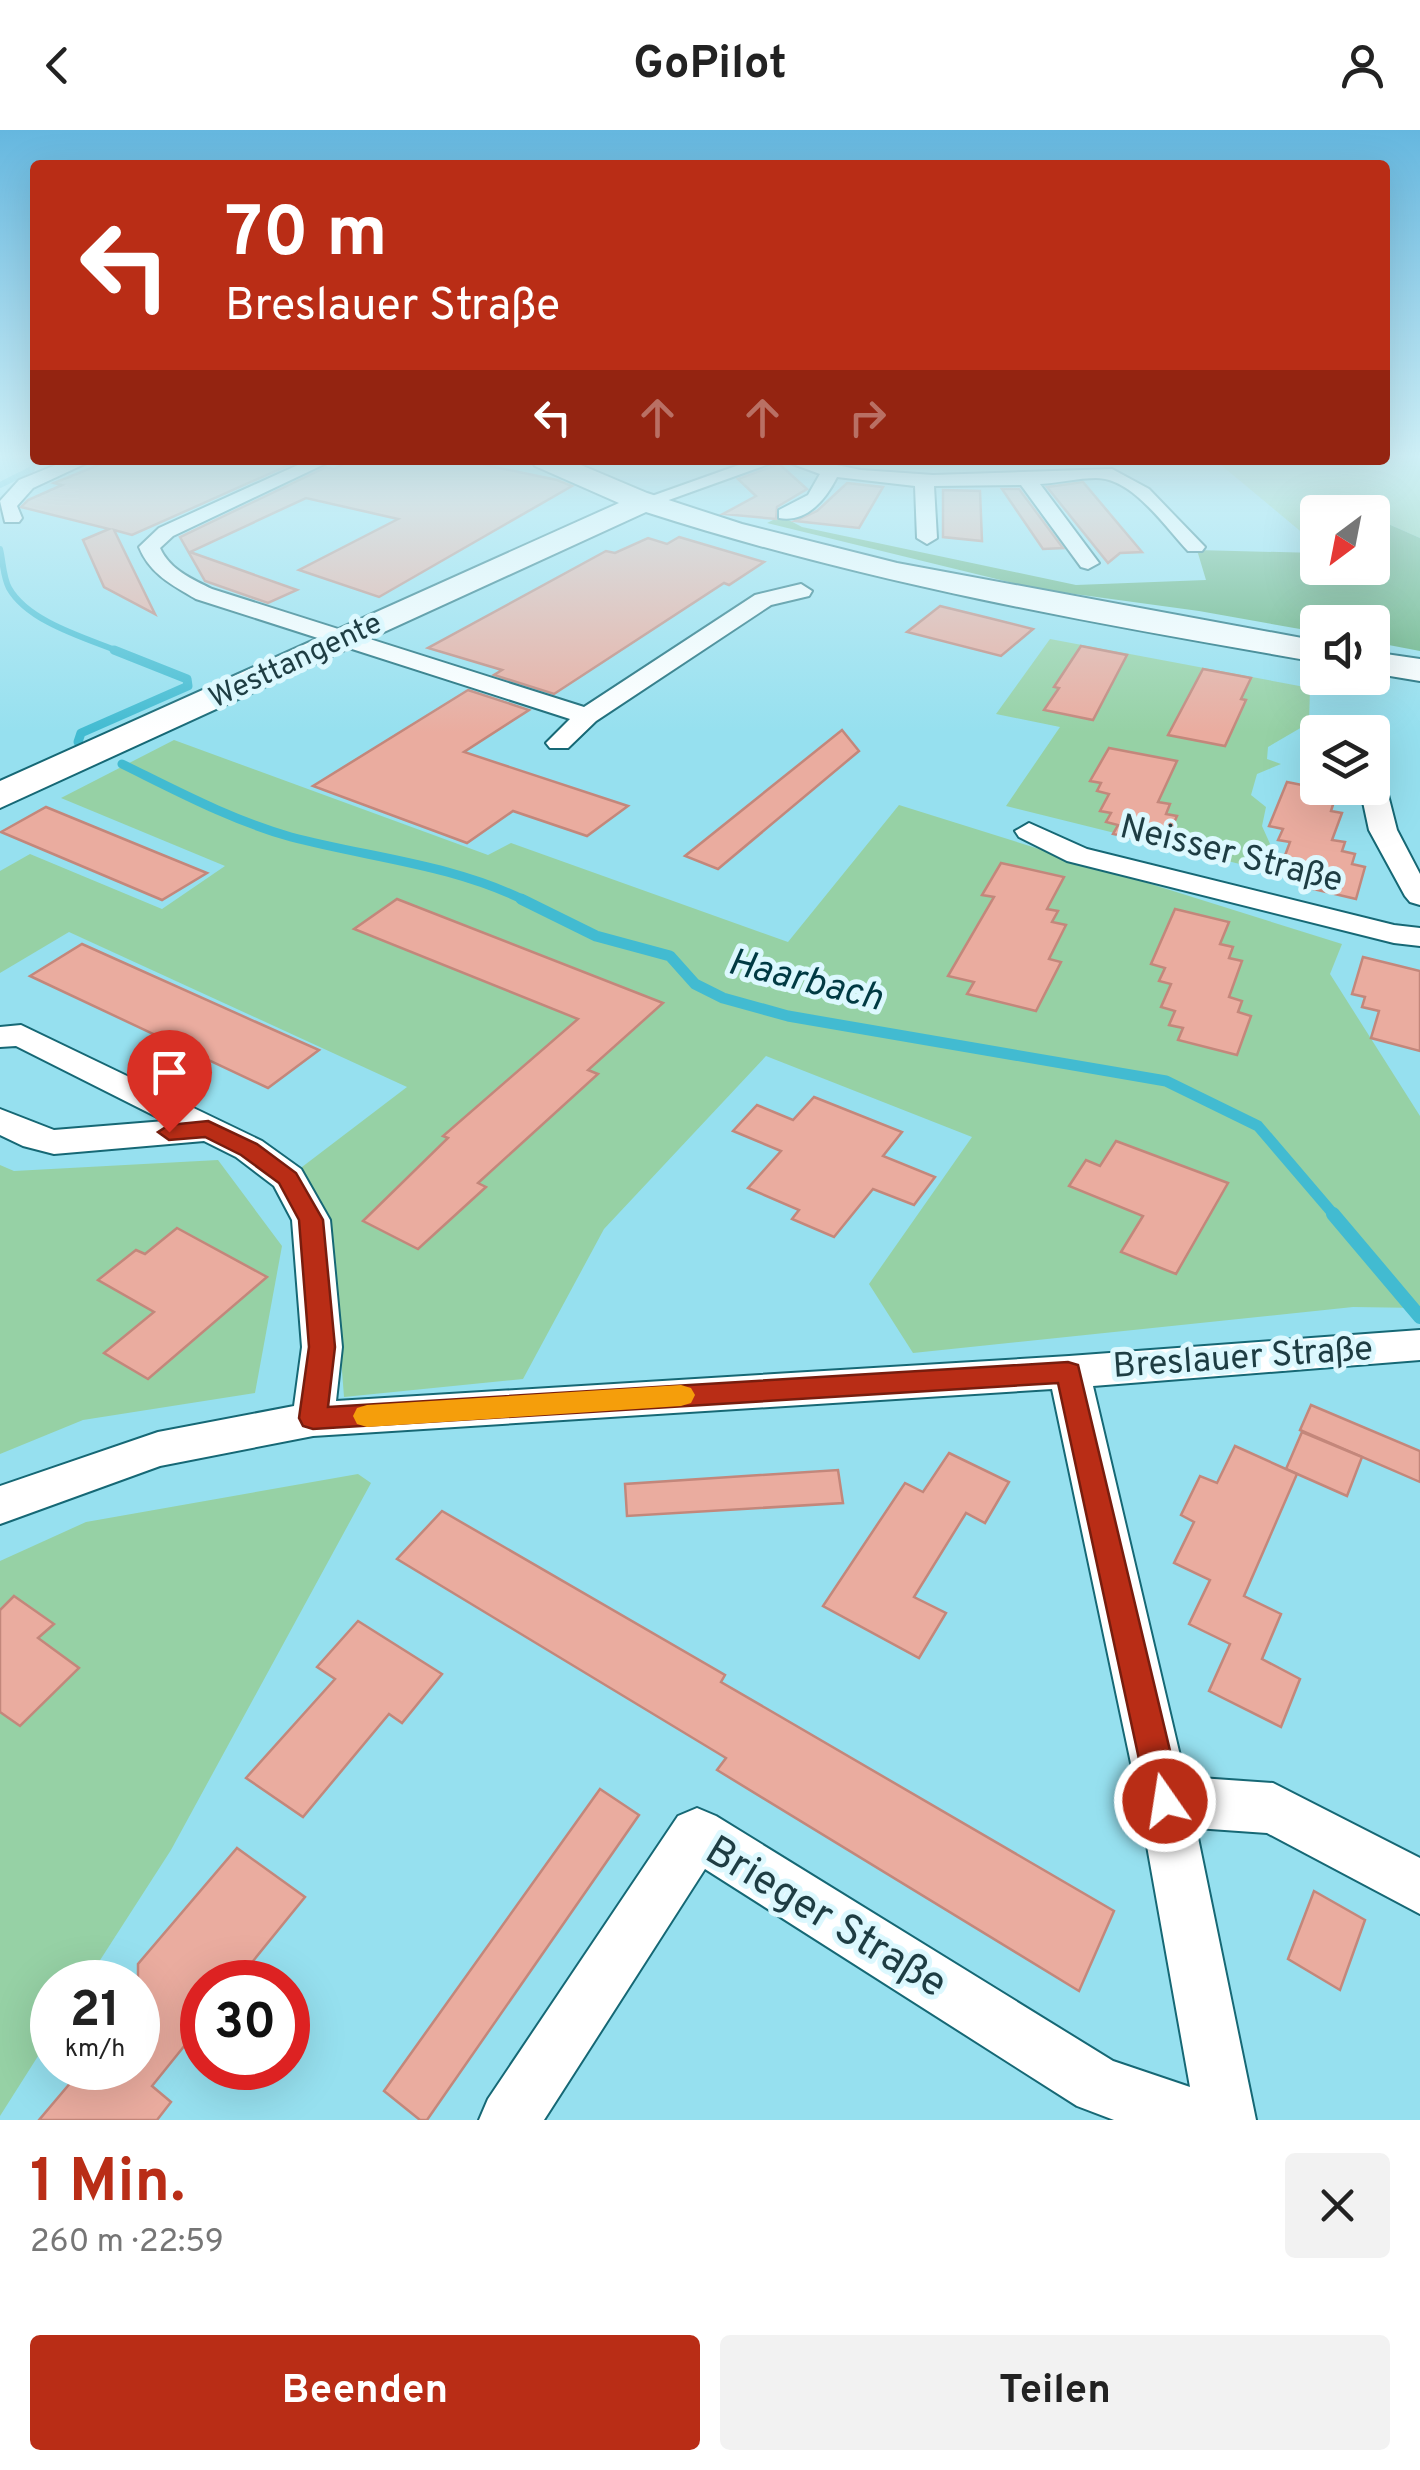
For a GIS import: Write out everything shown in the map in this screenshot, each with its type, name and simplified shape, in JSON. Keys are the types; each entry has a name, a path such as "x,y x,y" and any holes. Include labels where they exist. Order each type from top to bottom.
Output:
{"main road":[{"name":"Westtangente","path":"0,796 546,547"},
{"path":"796,547 961,587 1300,649"},
{"path":"1390,665 1420,670"}],"street":[{"path":"149,547 162,570 204,594 587,716"},
{"path":"1077,547 1088,563"},
{"path":"559,743 587,716 764,600 801,591"},
{"path":"1377,805 1400,866 1420,896"},
{"name":"Neisser Straße","path":"1029,832 1077,855 1394,934 1420,937"},
{"path":"0,1038 20,1035 249,1149 288,1178 311,1220 322,1347 313,1418"},
{"path":"0,1120 35,1138 54,1142 208,1129"},
{"name":"Breslauer Straße","path":"0,1505 158,1449 313,1418 1068,1372 1415,1346"},
{"path":"1068,1372 1165,1801 1226,2120"},
{"path":"1165,1801 1273,1808 1420,1886"},
{"name":"Brieger Straße","path":"509,2120 697,1834 1098,2084 1200,2120"}],"green space":[{"path":"865,547 896,547 1076,585 1206,580 1197,550 1300,553 1300,585 1390,585 1390,547 1420,547 1420,651 1390,645 1390,605 1300,605 1300,629 1038,589"},
{"path":"1050,639 1300,686 1300,695 1310,695 1309,715 1300,715 1300,728 1268,747 1267,759 1281,764 1257,774 1251,795 1266,807 1262,826 1284,875 1006,806 1060,727 996,714"},
{"path":"174,740 488,855 511,843 788,942 899,805 1342,944 1330,974 1420,1116 1420,1308 1353,1307 913,1353 869,1284 972,1137 766,1056 604,1229 523,1379 344,1397 333,1253 302,1167 407,1087 69,932 0,973 0,871 30,854 162,909 225,866 61,798"},
{"path":"218,1160 282,1246 255,1393 83,1420 0,1454 0,1165 14,1171"},
{"path":"358,1474 371,1483 171,1850 100,1960 30,1960 30,2069 0,2116 0,1561 86,1522"}],"building":[{"path":"86,547 122,547 155,614 104,587"},
{"path":"186,547 201,547 190,552 297,590 268,603 205,581"},
{"path":"344,547 466,547 379,597 299,570"},
{"path":"628,547 713,547 764,562 729,585 724,583 554,694 494,675 502,670 428,648 606,551 615,553"},
{"path":"1095,547 1138,547 1142,552 1120,553 1108,563"},
{"path":"940,606 1033,629 1001,656 907,632"},
{"path":"1081,646 1127,655 1093,720 1044,710"},
{"path":"1203,669 1251,678 1241,699 1246,700 1225,746 1168,735"},
{"path":"468,690 529,710 464,752 628,806 587,836 513,811 467,843 313,786"},
{"path":"842,730 859,751 718,869 685,856"},
{"path":"1109,748 1177,761 1158,802 1170,804 1166,814 1177,816 1164,845 1113,834 1118,825 1106,822 1111,813 1100,811 1109,794 1097,791 1101,783 1090,781"},
{"path":"1287,782 1300,785 1300,805 1333,805 1331,811 1342,813 1332,840 1345,842 1342,851 1355,854 1352,864 1365,867 1356,899 1301,886 1305,876 1292,873 1295,864 1283,861 1290,842 1278,840 1283,829 1269,826"},
{"path":"46,807 207,873 162,900 1,832"},
{"path":"1001,863 1064,877 1047,909 1058,911 1052,922 1066,925 1049,959 1061,962 1036,1011 967,994 974,982 948,976 994,897 982,895"},
{"path":"397,899 663,1003 588,1070 598,1074 478,1183 486,1187 418,1249 363,1221 448,1138 443,1136 578,1019 354,929"},
{"path":"1175,909 1229,922 1220,944 1233,947 1229,958 1242,961 1229,997 1242,1001 1238,1012 1251,1016 1237,1055 1178,1040 1183,1028 1169,1025 1175,1011 1161,1007 1171,984 1159,981 1165,968 1151,964"},
{"path":"82,944 319,1050 268,1088 30,976"},
{"path":"1363,957 1420,971 1420,1051 1371,1038 1379,1011 1362,1007 1365,997 1352,994"},
{"path":"814,1097 902,1132 883,1156 935,1177 914,1205 873,1189 834,1237 792,1219 799,1210 748,1188 781,1151 733,1131 757,1105 793,1120"},
{"path":"1116,1141 1228,1183 1176,1274 1121,1252 1143,1216 1069,1186 1086,1160 1100,1166"},
{"path":"177,1228 267,1277 148,1379 104,1353 154,1312 98,1280 136,1250 145,1254"},
{"path":"1311,1405 1420,1451 1420,1482 1300,1430"},
{"path":"1302,1432 1362,1457 1347,1496 1286,1469"},
{"path":"1235,1446 1297,1474 1244,1596 1281,1614 1262,1659 1300,1679 1281,1727 1209,1691 1230,1644 1189,1624 1210,1580 1174,1563 1194,1522 1181,1515 1200,1476 1217,1483"},
{"path":"949,1453 1009,1482 985,1523 966,1513 914,1597 946,1613 919,1658 823,1606 905,1483 923,1492"},
{"path":"838,1470 843,1503 627,1516 625,1484"},
{"path":"442,1511 725,1675 721,1682 1114,1911 1079,1991 717,1770 726,1758 397,1559"},
{"path":"14,1596 54,1624 38,1638 79,1668 20,1726 0,1712 0,1610"},
{"path":"358,1621 442,1674 402,1723 389,1714 303,1817 246,1778 335,1679 317,1667"},
{"path":"600,1789 639,1815 427,2120 420,2120 384,2091"},
{"path":"237,1848 305,1897 254,1960 180,1960 180,2051 160,2076 160,1960 141,1960"},
{"path":"1314,1891 1365,1920 1340,1990 1288,1959"},
{"path":"64,2090 157,2090 171,2102 157,2120 39,2120"}],"waterway":[{"name":"Haarbach","path":"0,549 4,574 18,600 59,628 120,652"},
{"name":"Haarbach","path":"78,742 81,733 188,686 187,679 114,650"},
{"name":"Haarbach","path":"122,764 269,830 469,878 526,901"},
{"name":"Haarbach","path":"521,899 596,936 670,956 695,984 723,998 788,1016 1166,1081 1258,1126 1335,1216"},
{"name":"Haarbach","path":"1333,1214 1420,1317"}],"slow traffic":[{"path":"367,1416 681,1395"}],"route":[{"path":"169,1132 208,1129 249,1149 288,1178 311,1220 322,1347 313,1418 1068,1372 1165,1801"}]}
